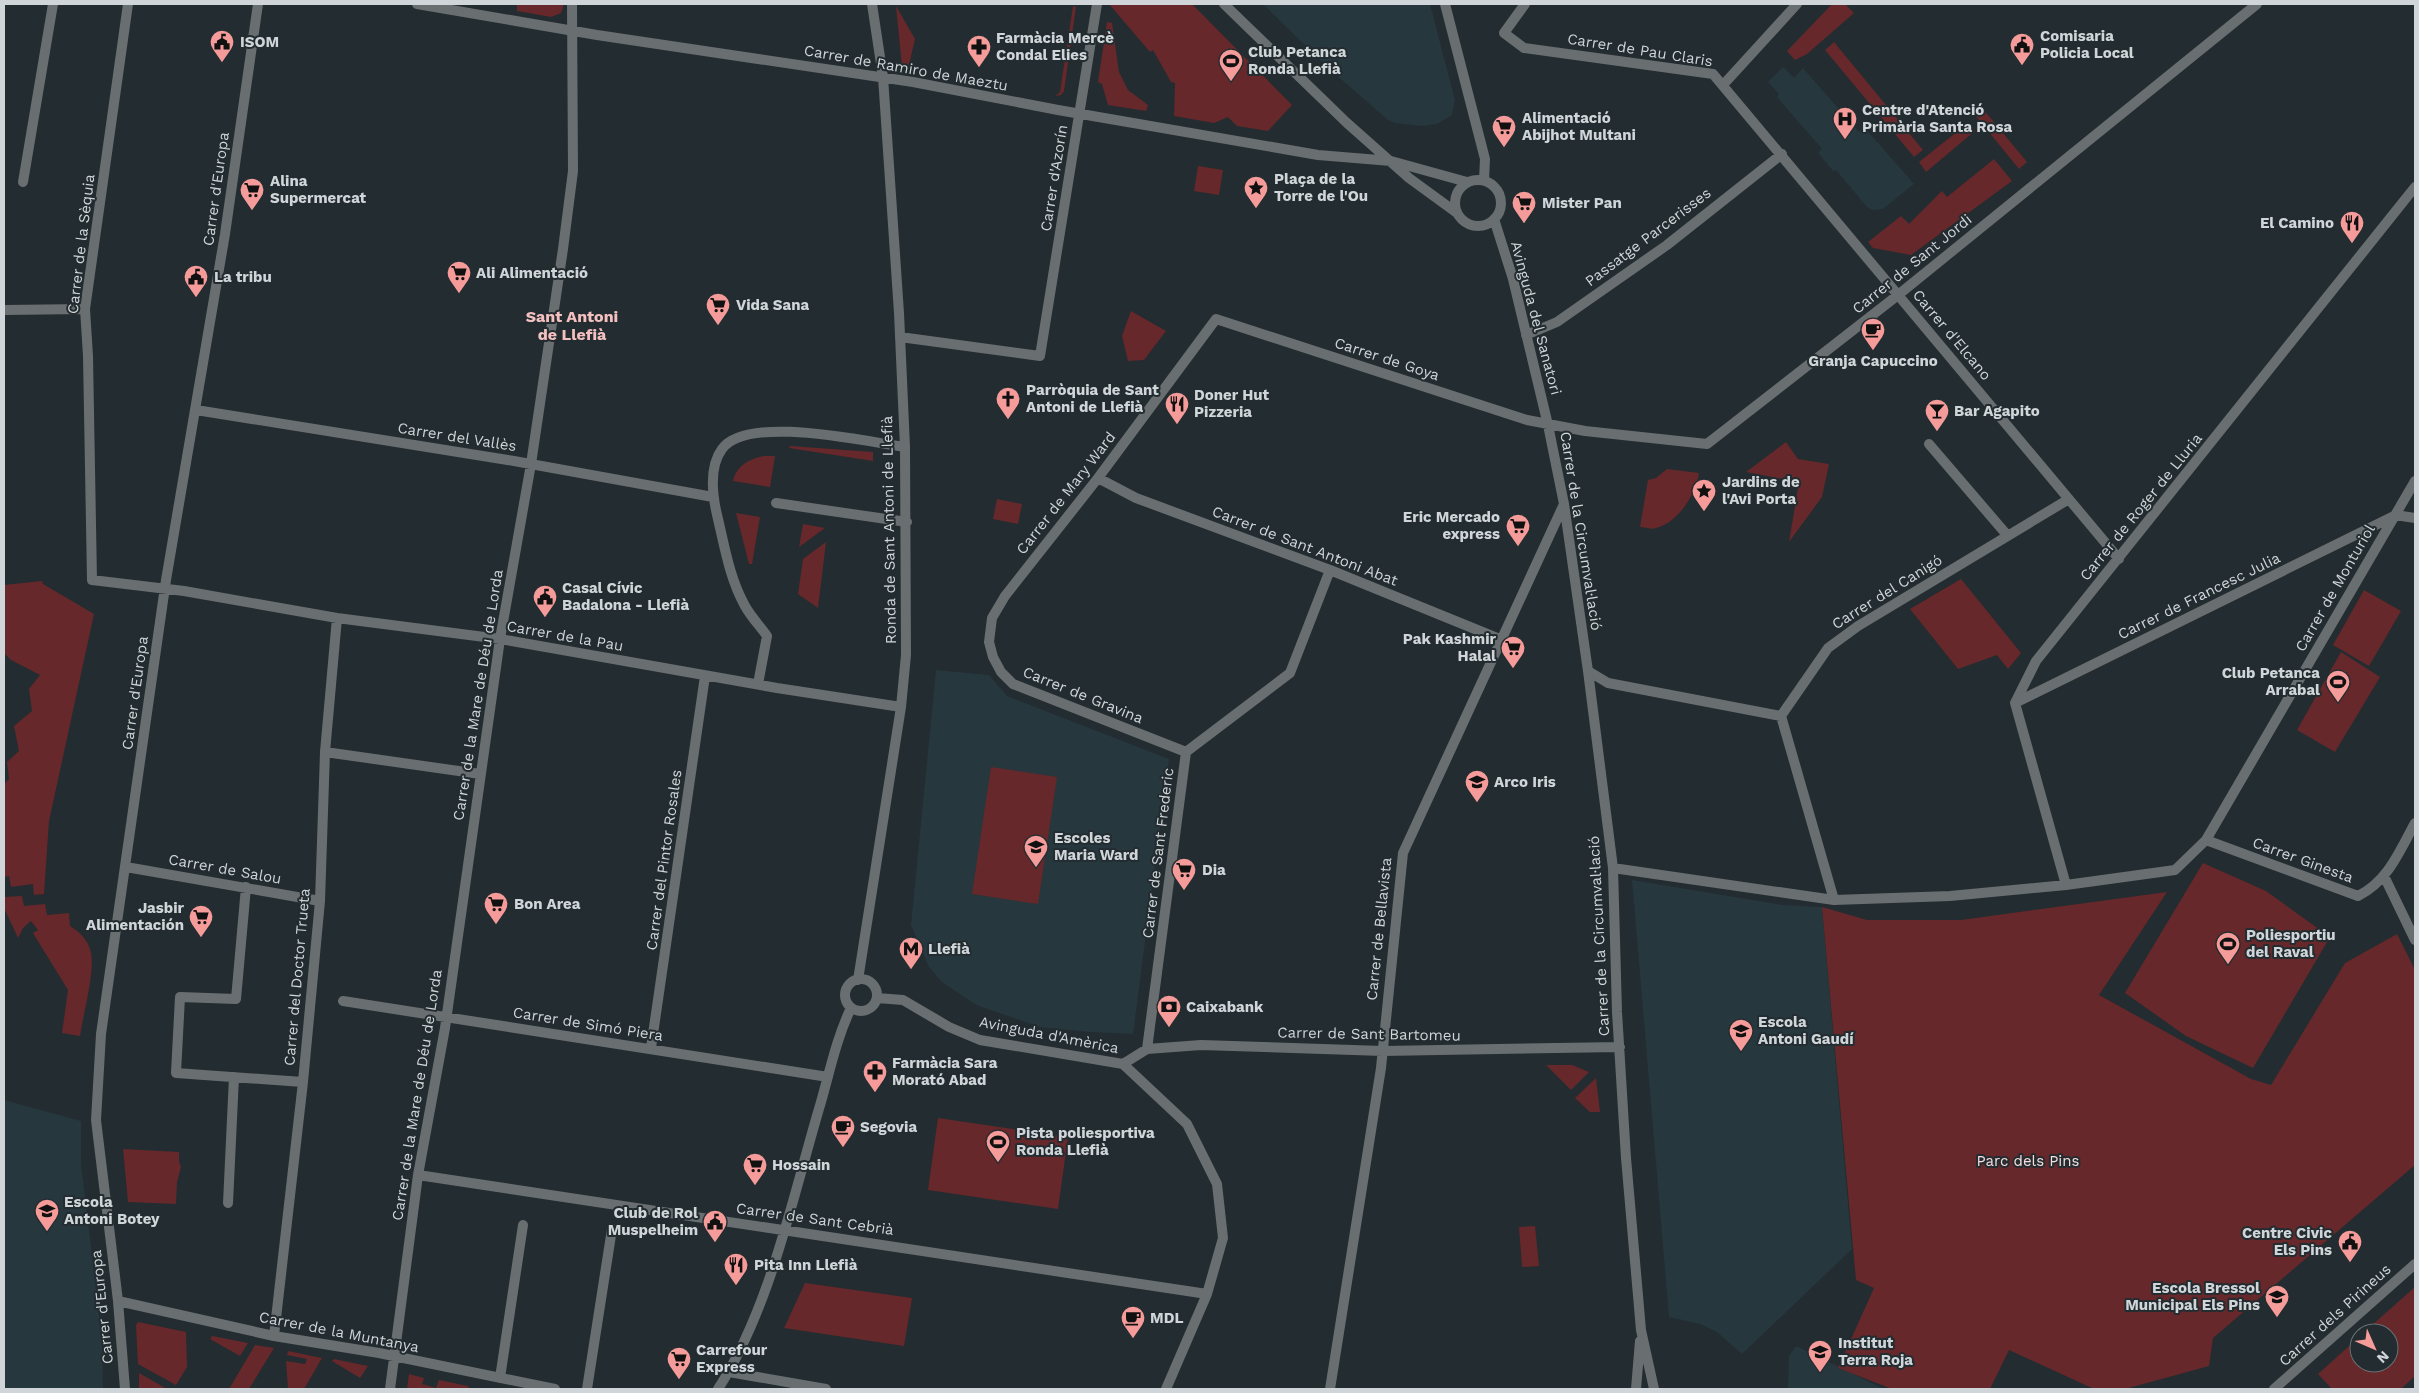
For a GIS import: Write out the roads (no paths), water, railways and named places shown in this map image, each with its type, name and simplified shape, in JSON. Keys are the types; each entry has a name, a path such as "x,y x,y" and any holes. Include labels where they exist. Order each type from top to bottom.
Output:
{"street":[{"path":"23,182 53,4"},
{"name":"Carrer de la Sèquia","path":"92,580 85,309 128,4"},
{"name":"Carrer d'Europa","path":"125,1389 118,1301 96,1120 102,1034 165,589 225,234 258,4"},
{"name":"Carrer de Ramiro de Maeztu","path":"417,4 571,31 883,77 1078,114 1318,155 1390,161 1467,182"},
{"name":"Carrer de la Mare de Déu de Lorda","path":"390,1389 418,1175 446,1018 500,640 531,464 573,171 572,4"},
{"name":"Ronda de Sant Antoni de Llefià","path":"858,980 906,666 905,447 900,336 883,77 872,4"},
{"name":"Carrer d'Azorín","path":"900,336 1040,356 1097,4"},
{"path":"1224,4 1295,74 1390,161 1430,195 1457,213 1465,222 1477,226 1494,219 1499,212 1500,196 1496,188 1484,180 1467,182 1460,188 1456,196 1457,213"},
{"path":"1445,4 1485,159 1484,180"},
{"name":"Carrer de Pau Claris","path":"1525,4 1504,32 1524,48 1713,74 1723,84 1797,4"},
{"name":"Carrer de Sant Jordi","path":"1548,425 1585,431 1707,444 1898,295 2257,4"},
{"name":"Carrer d'Elcano","path":"1723,84 2119,559"},
{"name":"Passatge Parcerisses","path":"1526,335 1557,322 1652,256 1782,154"},
{"name":"Carrer de Roger de Lluria","path":"2015,703 2039,656 2119,559 2415,187"},
{"name":"Avinguda del Sanatori","path":"1494,219 1513,279 1548,425"},
{"path":"4,310 85,309"},
{"name":"Carrer de Goya","path":"1216,319 1518,417 1548,425"},
{"name":"Carrer de Mary Ward","path":"989,642 992,618 1005,596 1098,478 1216,319"},
{"name":"Carrer del Vallès","path":"196,410 531,464 713,497"},
{"name":"Carrer de la Circumval·lació","path":"1548,425 1564,504 1588,671 1613,868 1617,1003 1626,1158 1641,1330 1654,1389"},
{"path":"758,684 767,636 745,607 732,577 713,497 715,466 721,450 730,442 746,435 786,431 905,447"},
{"path":"1929,444 2007,535"},
{"name":"Carrer de Sant Antoni Abat","path":"1098,478 1136,498 1330,570 1502,640"},
{"name":"Carrer de Monturiol","path":"1613,868 1834,900 1950,896 2066,885 2175,870 2206,840 2415,481"},
{"name":"Carrer del Canigó","path":"1781,716 1828,648 1858,626 2069,498"},
{"path":"776,503 906,522"},
{"name":"Carrer de Bellavista","path":"1330,1389 1359,1215 1383,1051 1402,853 1564,504"},
{"path":"2395,515 2415,518"},
{"name":"Carrer de Francesc Julia","path":"2015,703 2395,515"},
{"name":"Carrer de Sant Frederic","path":"1147,1048 1186,752 1290,673 1330,570"},
{"name":"Carrer de la Pau","path":"92,580 165,589 338,618 500,640 705,676 900,707"},
{"name":"Carrer del Doctor Trueta","path":"274,1336 303,1082 320,901 325,752 338,618"},
{"name":"Carrer de Gravina","path":"989,642 993,657 1001,672 1013,684 1186,752"},
{"path":"1588,671 1608,683 1781,716 1834,900"},
{"name":"Carrer del Pintor Rosales","path":"651,1048 705,676"},
{"path":"2015,703 2066,885"},
{"path":"325,752 480,774"},
{"path":"2415,823 2384,876 2415,940"},
{"name":"Carrer Ginesta","path":"2206,840 2358,896 2373,888 2384,876"},
{"name":"Carrer de Salou","path":"126,867 320,901"},
{"path":"246,887 236,1000 180,997 176,1073 303,1082"},
{"path":"858,980 865,980 872,983 877,991 877,998 875,1005 867,1011 858,1011 851,1008 846,1000 845,993 849,984 858,980"},
{"name":"Avinguda d'Amèrica","path":"877,998 902,1000 949,1027 980,1040 1122,1064 1187,1124 1217,1184 1223,1238 1207,1294 1166,1389"},
{"name":"Carrer de Simó Piera","path":"342,1001 651,1048 828,1078"},
{"path":"718,1389 729,1372 765,1293 835,1051 851,1008"},
{"name":"Carrer de Sant Bartomeu","path":"1122,1064 1147,1048 1200,1045 1383,1051 1620,1047"},
{"path":"228,1203 234,1078"},
{"name":"Carrer de Sant Cebrià","path":"418,1175 1207,1294"},
{"path":"500,1378 523,1225"},
{"path":"587,1389 612,1229"},
{"name":"Carrer dels Pirineus","path":"2274,1389 2415,1264"},
{"name":"Carrer de la Muntanya","path":"118,1301 274,1336 394,1357 555,1389"},
{"name":"Carrer de la Circumval·lació","path":"1641,1330 1636,1389 1644,1389"},
{"path":"729,1372 826,1389"}],"place":[{"name":"ISOM","path":"222,63"},
{"name":"Comisaria Policia Local","path":"2022,66"},
{"name":"Farmàcia Mercè Condal Elies","path":"979,68"},
{"name":"Club Petanca Ronda Llefià","path":"1231,82"},
{"name":"Centre d'Atenció Primària Santa Rosa","path":"1845,140"},
{"name":"Alimentació Abijhot Multani","path":"1504,148"},
{"name":"Plaça de la Torre de l'Ou","path":"1256,209"},
{"name":"Alina Supermercat","path":"252,211"},
{"name":"Mister Pan","path":"1524,224"},
{"name":"El Camino","path":"2352,244"},
{"name":"Ali Alimentació","path":"459,294"},
{"name":"La tribu","path":"196,298"},
{"name":"Vida Sana","path":"718,326"},
{"name":"Granja Capuccino","path":"1873,351"},
{"name":"Parròquia de Sant Antoni de Llefià","path":"1008,420"},
{"name":"Doner Hut Pizzeria","path":"1177,425"},
{"name":"Bar Agapito","path":"1937,432"},
{"name":"Jardins de l'Avi Porta","path":"1704,512"},
{"name":"Eric Mercado express","path":"1518,547"},
{"name":"Casal Cívic Badalona - Llefià","path":"545,618"},
{"name":"Pak Kashmir Halal","path":"1513,669"},
{"name":"Club Petanca Arrabal","path":"2338,703"},
{"name":"Arco Iris","path":"1477,803"},
{"name":"Escoles Maria Ward","path":"1036,868"},
{"name":"Dia","path":"1184,891"},
{"name":"Bon Area","path":"496,925"},
{"name":"Jasbir Alimentación","path":"201,938"},
{"name":"Poliesportiu del Raval","path":"2228,965"},
{"name":"Llefià","path":"911,970"},
{"name":"Caixabank","path":"1169,1028"},
{"name":"Escola Antoni Gaudí","path":"1741,1052"},
{"name":"Farmàcia Sara Morató Abad","path":"875,1093"},
{"name":"Segovia","path":"843,1148"},
{"name":"Pista poliesportiva Ronda Llefià","path":"998,1163"},
{"name":"Hossain","path":"755,1186"},
{"name":"Escola Antoni Botey","path":"47,1232"},
{"name":"Club de Rol Muspelheim","path":"715,1243"},
{"name":"Centre Civic Els Pins","path":"2350,1263"},
{"name":"Pita Inn Llefià","path":"736,1286"},
{"name":"Escola Bressol Municipal Els Pins","path":"2277,1318"},
{"name":"MDL","path":"1133,1339"},
{"name":"Institut Terra Roja","path":"1820,1373"},
{"name":"Carrefour Express","path":"679,1380"}],"district":[{"name":"Sant Antoni de Llefià","path":"572,325"}],"park label":[{"name":"Parc dels Pins","path":"2028,1161"}]}
